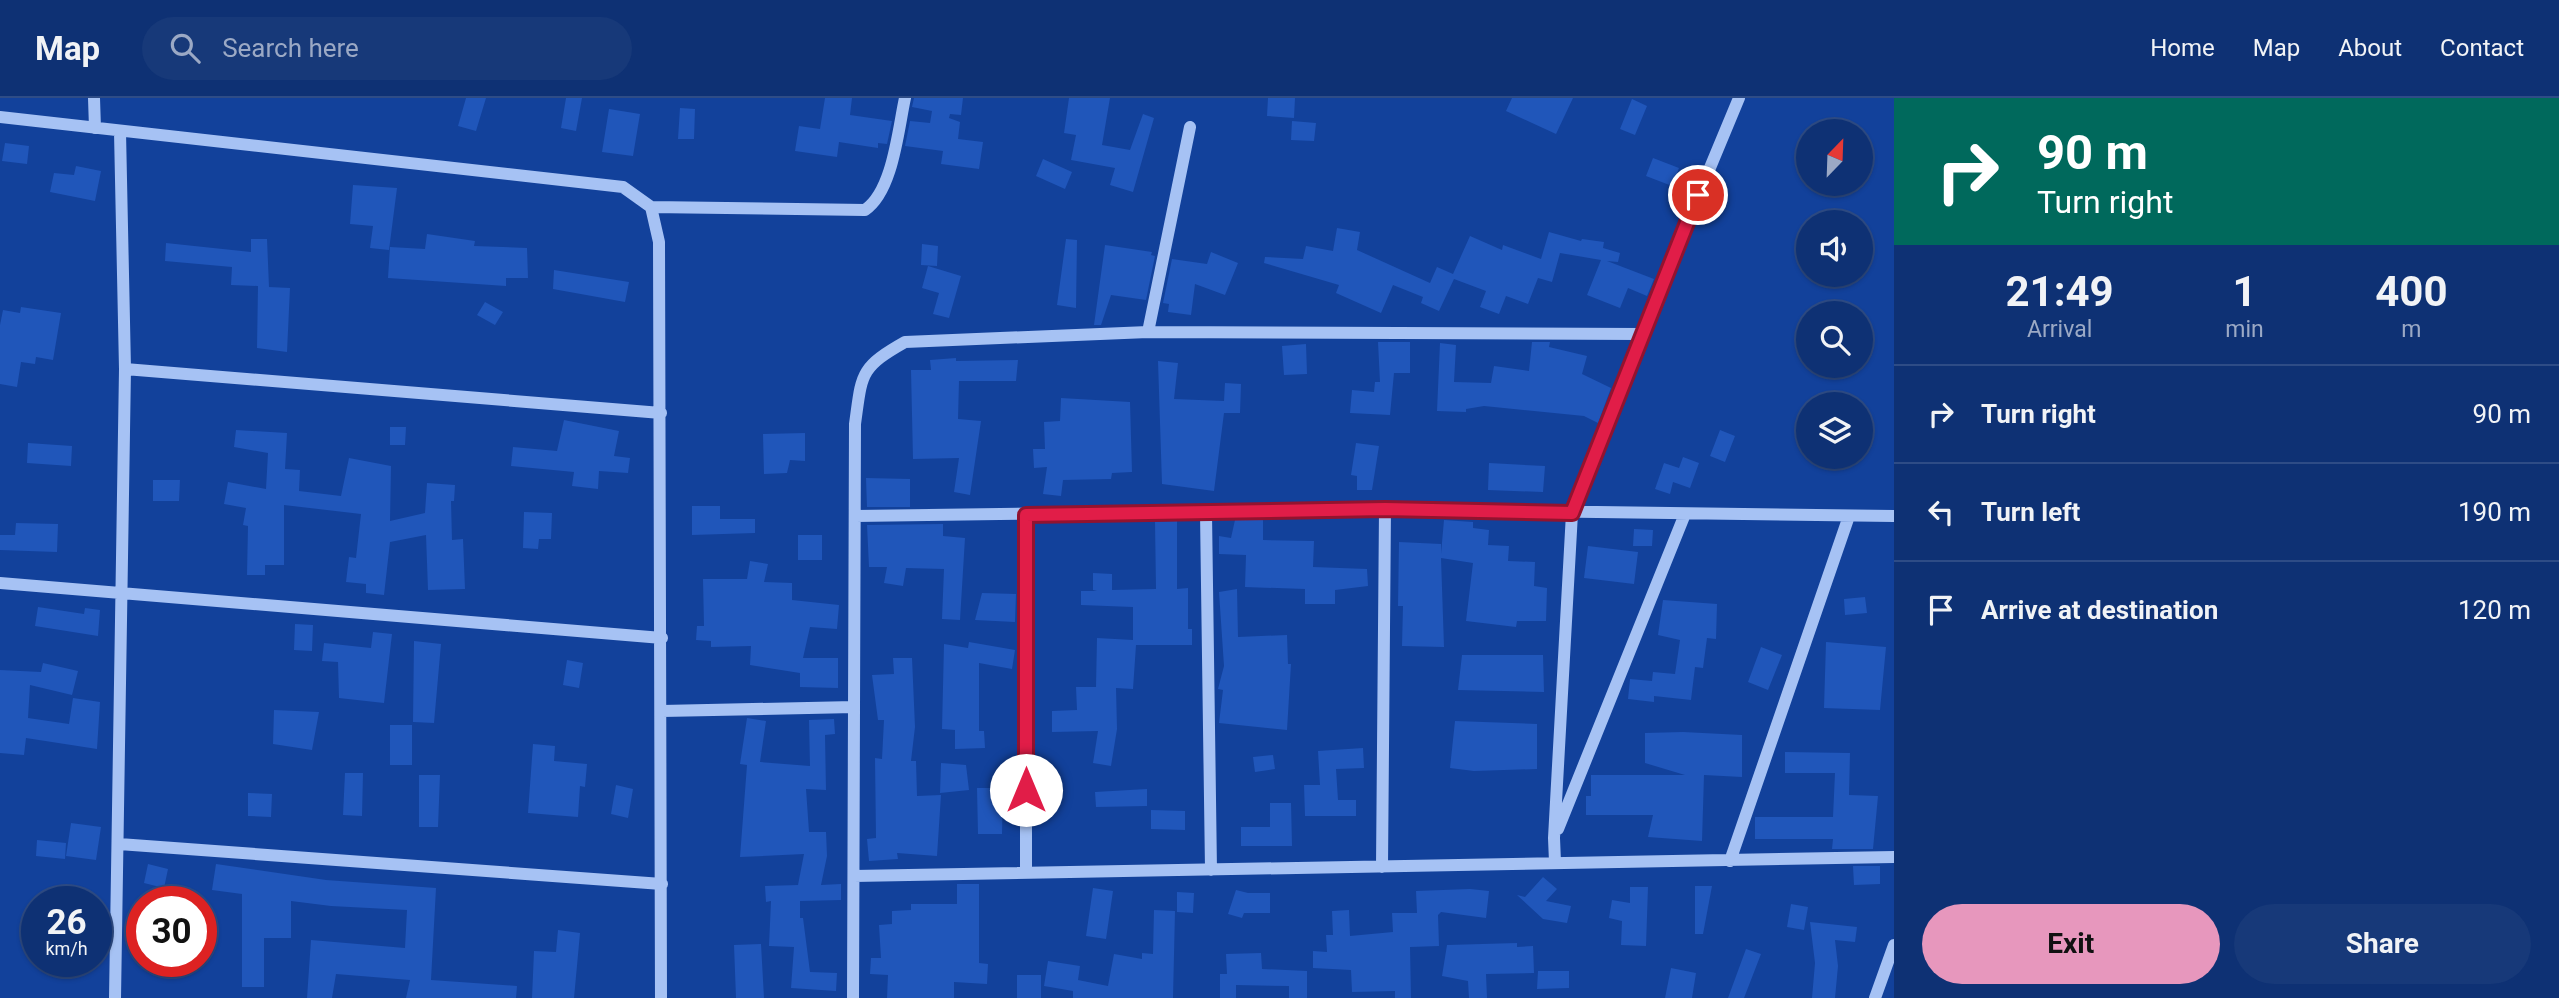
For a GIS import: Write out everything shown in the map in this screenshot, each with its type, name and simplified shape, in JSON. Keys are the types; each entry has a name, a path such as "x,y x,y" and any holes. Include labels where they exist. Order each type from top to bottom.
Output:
{"street":[{"path":"94,98 94,128"},
{"path":"0,117 623,187 652,207 865,210 877,202 885,186 905,98"},
{"path":"1555,862 1554,838 1572,513 1739,98"},
{"path":"1148,332 1190,127"},
{"path":"115,998 124,591 125,369 120,132"},
{"path":"652,207 659,242 661,413 661,998"},
{"path":"853,998 855,424 861,382 874,360 905,342 1148,332 1642,334"},
{"path":"125,369 661,413"},
{"path":"855,516 1385,509 1894,516"},
{"path":"1382,867 1385,509"},
{"path":"1206,513 1211,870"},
{"path":"1554,838 1685,514"},
{"path":"1026,515 1026,873"},
{"path":"1730,861 1849,516"},
{"path":"0,583 124,591 662,638"},
{"path":"662,711 854,707"},
{"path":"119,844 662,884"},
{"path":"855,876 1894,857"},
{"path":"1875,998 1894,946"}],"building":[{"path":"466,98 486,98 476,131 458,126"},
{"path":"566,98 582,98 576,131 561,128"},
{"path":"825,98 852,98 850,115 892,121 887,144 878,143 878,148 839,142 837,157 795,151 799,126 820,129"},
{"path":"914,98 963,98 961,115 950,114 949,118 960,122 958,139 983,142 979,169 941,164 943,151 905,146 910,121 930,123 932,111 912,107"},
{"path":"1069,98 1110,98 1102,145 1130,150 1143,114 1154,118 1133,192 1110,185 1115,168 1071,160 1076,135 1064,133"},
{"path":"1268,98 1295,98 1294,118 1267,116"},
{"path":"1512,98 1573,98 1556,134 1506,111"},
{"path":"1632,99 1647,106 1635,135 1620,129"},
{"path":"680,108 695,109 694,139 678,139"},
{"path":"609,109 640,114 633,156 602,152"},
{"path":"1292,121 1316,123 1314,141 1291,140"},
{"path":"5,143 29,146 27,164 2,161"},
{"path":"1653,158 1679,168 1672,186 1646,176"},
{"path":"1043,159 1072,172 1065,189 1036,176"},
{"path":"76,166 101,171 95,201 50,192 54,173 74,175"},
{"path":"353,185 397,188 389,250 370,248 373,226 350,224"},
{"path":"1337,228 1360,232 1357,250 1430,283 1437,267 1453,274 1470,236 1502,250 1503,245 1541,259 1549,232 1581,241 1604,242 1603,248 1620,253 1618,262 1607,261 1654,279 1647,296 1628,288 1620,308 1587,295 1601,260 1560,253 1552,282 1538,278 1528,304 1506,296 1499,314 1480,307 1486,291 1454,279 1439,311 1421,303 1423,297 1393,285 1381,313 1336,293 1339,285 1264,263 1265,257 1303,259 1306,246 1333,251"},
{"path":"427,234 475,241 474,246 527,248 528,278 506,278 506,286 388,278 390,247 425,249"},
{"path":"251,239 267,239 269,287 290,288 287,352 257,348 258,286 231,285 232,267 165,261 166,243 251,252"},
{"path":"1066,239 1077,240 1076,308 1057,305"},
{"path":"922,244 938,246 937,266 921,265"},
{"path":"1105,245 1152,252 1151,255 1155,256 1146,300 1111,295 1101,325 1094,325"},
{"path":"1211,252 1238,263 1225,295 1195,284 1191,315 1168,312 1169,304 1163,303 1172,259 1207,264"},
{"path":"928,266 961,276 949,318 933,314 939,293 922,288"},
{"path":"554,270 629,282 625,302 553,289"},
{"path":"485,302 503,312 495,325 477,315"},
{"path":"21,307 61,313 53,360 36,357 35,364 21,362 17,387 0,384 0,325 3,310 20,313"},
{"path":"1378,342 1410,342 1410,373 1394,373 1390,415 1350,413 1352,390 1374,392 1375,382 1380,382"},
{"path":"1532,342 1550,342 1549,347 1587,356 1582,374 1611,388 1598,423 1584,416 1484,406 1466,409 1466,412 1437,411 1440,343 1456,345 1454,382 1491,383 1494,366 1529,371"},
{"path":"1306,344 1307,374 1284,375 1282,346"},
{"path":"956,358 956,361 1018,360 1016,381 959,381 958,419 981,421 970,495 954,492 959,458 913,459 911,370 931,370 930,360"},
{"path":"1158,361 1178,363 1174,399 1224,401 1225,383 1241,384 1240,413 1224,413 1214,491 1162,484"},
{"path":"1061,398 1130,402 1132,472 1112,473 1111,479 1063,480 1061,496 1043,494 1047,467 1034,468 1033,449 1045,449 1044,422 1060,421"},
{"path":"564,420 619,431 614,456 630,458 628,473 599,471 598,489 572,486 574,472 511,466 513,447 557,451"},
{"path":"390,427 406,427 405,445 390,445"},
{"path":"236,430 287,433 285,469 300,470 299,491 341,496 349,458 391,466 390,521 425,513 427,483 455,485 454,501 451,501 452,540 463,539 465,589 428,590 426,535 390,542 384,595 366,593 366,584 346,582 349,557 356,558 361,514 284,505 284,565 265,565 265,575 247,575 248,526 243,525 246,508 224,504 228,482 266,489 268,453 234,447"},
{"path":"1720,430 1735,436 1725,462 1710,456"},
{"path":"805,433 805,461 790,460 787,473 764,474 763,434"},
{"path":"28,443 72,446 71,466 27,463"},
{"path":"1356,443 1379,446 1372,490 1357,490 1357,476 1351,475"},
{"path":"1683,457 1699,463 1690,488 1673,482 1670,494 1655,489 1664,463 1679,468"},
{"path":"1489,463 1545,466 1543,492 1488,490"},
{"path":"866,478 910,479 910,507 867,507"},
{"path":"153,480 180,480 179,501 153,501"},
{"path":"692,506 720,506 720,519 755,519 755,533 692,535"},
{"path":"524,512 552,513 551,539 539,539 538,549 523,548"},
{"path":"1263,519 1263,540 1314,541 1313,567 1367,569 1368,586 1335,590 1335,604 1305,604 1305,589 1245,587 1246,555 1219,554 1219,536 1231,538 1235,520"},
{"path":"1444,520 1473,522 1473,528 1489,530 1488,545 1509,546 1508,561 1535,562 1534,586 1547,588 1546,621 1517,621 1516,627 1466,621 1473,563 1441,558 1444,647 1402,646 1403,606 1398,606 1399,542 1441,544 1441,554"},
{"path":"1177,521 1177,589 1188,588 1188,629 1192,629 1192,645 1136,645 1133,689 1116,688 1117,729 1111,766 1093,763 1098,731 1052,732 1052,711 1077,710 1076,687 1096,687 1097,638 1133,640 1133,607 1081,605 1081,591 1097,591 1093,590 1093,573 1112,574 1112,590 1156,589 1155,522"},
{"path":"16,523 58,524 57,552 0,550 0,535 15,535"},
{"path":"943,524 943,536 965,538 960,620 942,619 944,569 906,568 903,586 884,583 887,567 869,567 867,525"},
{"path":"1634,529 1653,530 1652,546 1633,546"},
{"path":"798,535 822,535 822,560 798,560"},
{"path":"1588,546 1638,552 1634,584 1584,578"},
{"path":"750,561 768,564 764,582 792,583 792,600 839,605 837,629 810,627 803,658 838,658 838,688 800,687 800,673 750,665 751,646 711,647 711,641 696,640 697,626 704,626 703,579 747,579"},
{"path":"1237,589 1238,637 1287,635 1288,664 1291,664 1287,730 1219,723 1223,690 1218,689 1224,666 1219,592"},
{"path":"982,593 1016,594 1015,622 975,620"},
{"path":"1865,597 1867,613 1845,615 1844,599"},
{"path":"1663,600 1717,604 1716,639 1707,638 1703,668 1695,667 1691,700 1654,696 1654,702 1628,699 1630,679 1652,681 1653,672 1675,674 1680,640 1658,635"},
{"path":"38,607 84,614 85,608 100,610 98,636 35,626"},
{"path":"295,624 313,625 312,651 294,650"},
{"path":"373,632 392,634 384,703 339,698 338,662 322,661 324,643 371,648"},
{"path":"414,641 441,644 434,723 413,722"},
{"path":"969,642 1015,650 1012,669 979,663 979,731 984,731 985,748 955,749 955,730 942,729 944,644 968,648"},
{"path":"1826,642 1886,647 1880,710 1824,708"},
{"path":"1761,647 1782,655 1768,690 1748,682"},
{"path":"1462,655 1543,655 1544,692 1458,690"},
{"path":"893,658 912,658 915,727 911,761 916,761 917,796 941,795 937,856 897,853 898,859 869,861 867,839 876,838 875,758 882,759 884,720 878,720 872,675 894,674"},
{"path":"567,660 583,663 579,688 563,685"},
{"path":"43,663 78,671 72,695 30,685 28,718 69,724 73,698 100,702 97,749 26,738 24,755 0,753 0,670 41,672"},
{"path":"274,710 319,712 312,750 273,744"},
{"path":"747,718 766,721 760,762 810,766 809,720 834,719 835,734 825,735 826,790 806,789 809,832 826,832 827,856 821,885 841,884 841,900 800,901 800,918 803,918 810,972 837,973 836,991 791,988 794,947 769,946 771,901 766,902 765,886 798,885 804,854 740,857 747,765 740,764"},
{"path":"1455,721 1537,724 1537,769 1474,771 1450,768"},
{"path":"390,725 412,725 412,765 390,765"},
{"path":"1645,733 1742,735 1742,777 1704,775 1702,841 1648,837 1653,815 1586,815 1586,796 1591,796 1591,775 1685,775 1645,763"},
{"path":"533,744 555,746 554,761 587,764 585,787 580,786 578,817 528,813"},
{"path":"1363,748 1364,768 1336,769 1338,800 1356,800 1356,816 1305,816 1304,785 1320,785 1318,751"},
{"path":"1785,752 1850,753 1849,795 1878,796 1873,849 1832,849 1833,839 1755,839 1755,817 1833,817 1835,773 1785,773"},
{"path":"1273,755 1275,769 1255,772 1253,757"},
{"path":"941,763 966,765 969,790 940,793"},
{"path":"345,773 363,773 362,816 343,815"},
{"path":"419,775 440,775 438,827 419,827"},
{"path":"616,785 633,789 628,818 611,814"},
{"path":"977,788 1003,788 1002,834 978,834"},
{"path":"1147,789 1147,806 1096,807 1095,792"},
{"path":"248,793 272,794 271,817 248,816"},
{"path":"1270,803 1291,803 1292,846 1241,846 1241,827 1270,827"},
{"path":"1151,810 1185,811 1185,830 1151,829"},
{"path":"71,823 101,827 96,860 66,856"},
{"path":"37,840 66,843 65,859 36,856"},
{"path":"148,864 168,869 164,886 144,883"},
{"path":"216,864 326,880 436,888 431,980 517,986 516,998 406,998 410,980 336,974 332,998 307,998 311,940 405,948 407,910 291,901 291,938 264,938 264,987 242,987 242,894 217,891 217,886 213,886"},
{"path":"1853,866 1880,866 1880,884 1854,885"},
{"path":"1543,877 1557,889 1546,901 1571,906 1567,923 1543,919 1517,895 1525,897"},
{"path":"957,884 979,884 979,963 988,964 987,984 954,982 954,998 887,998 888,975 870,974 871,958 881,958 879,925 892,924 892,911 911,910 911,904 957,904"},
{"path":"1695,886 1712,886 1703,934 1695,934"},
{"path":"1630,887 1648,887 1646,946 1621,945 1622,921 1609,918 1612,900 1630,903"},
{"path":"1093,888 1113,891 1106,939 1086,936"},
{"path":"1236,890 1270,893 1270,913 1244,913 1242,918 1228,914"},
{"path":"1416,891 1489,891 1486,918 1441,912 1438,915 1439,946 1410,947 1411,998 1395,998 1395,991 1352,992 1351,970 1313,968 1313,951 1327,952 1326,935 1333,935 1332,911 1349,910 1350,936 1393,932 1392,913 1417,913"},
{"path":"1177,892 1194,893 1193,913 1177,912"},
{"path":"1791,904 1808,907 1804,930 1787,927"},
{"path":"1154,910 1175,911 1173,998 1073,998 1073,991 1044,986 1048,961 1080,966 1078,980 1108,986 1114,954 1142,959 1142,953 1153,954"},
{"path":"1810,922 1857,927 1855,942 1835,940 1838,966 1835,998 1812,998 1815,963"},
{"path":"558,930 580,933 574,998 532,998 534,951 556,952"},
{"path":"1517,943 1517,947 1533,946 1534,973 1486,974 1487,998 1469,998 1468,981 1442,976 1447,945"},
{"path":"761,944 764,998 736,998 734,945"},
{"path":"1746,949 1761,954 1744,998 1728,998"},
{"path":"1261,953 1262,969 1307,971 1307,998 1289,998 1289,986 1236,985 1236,998 1220,998 1220,974 1227,974 1226,954"},
{"path":"1671,968 1696,973 1692,998 1665,998"},
{"path":"1538,971 1569,971 1569,988 1537,989"},
{"path":"1017,975 1041,975 1041,998 1017,998"}],"route":[{"path":"1026,790 1026,515 1385,509 1572,513 1698,195"}]}
